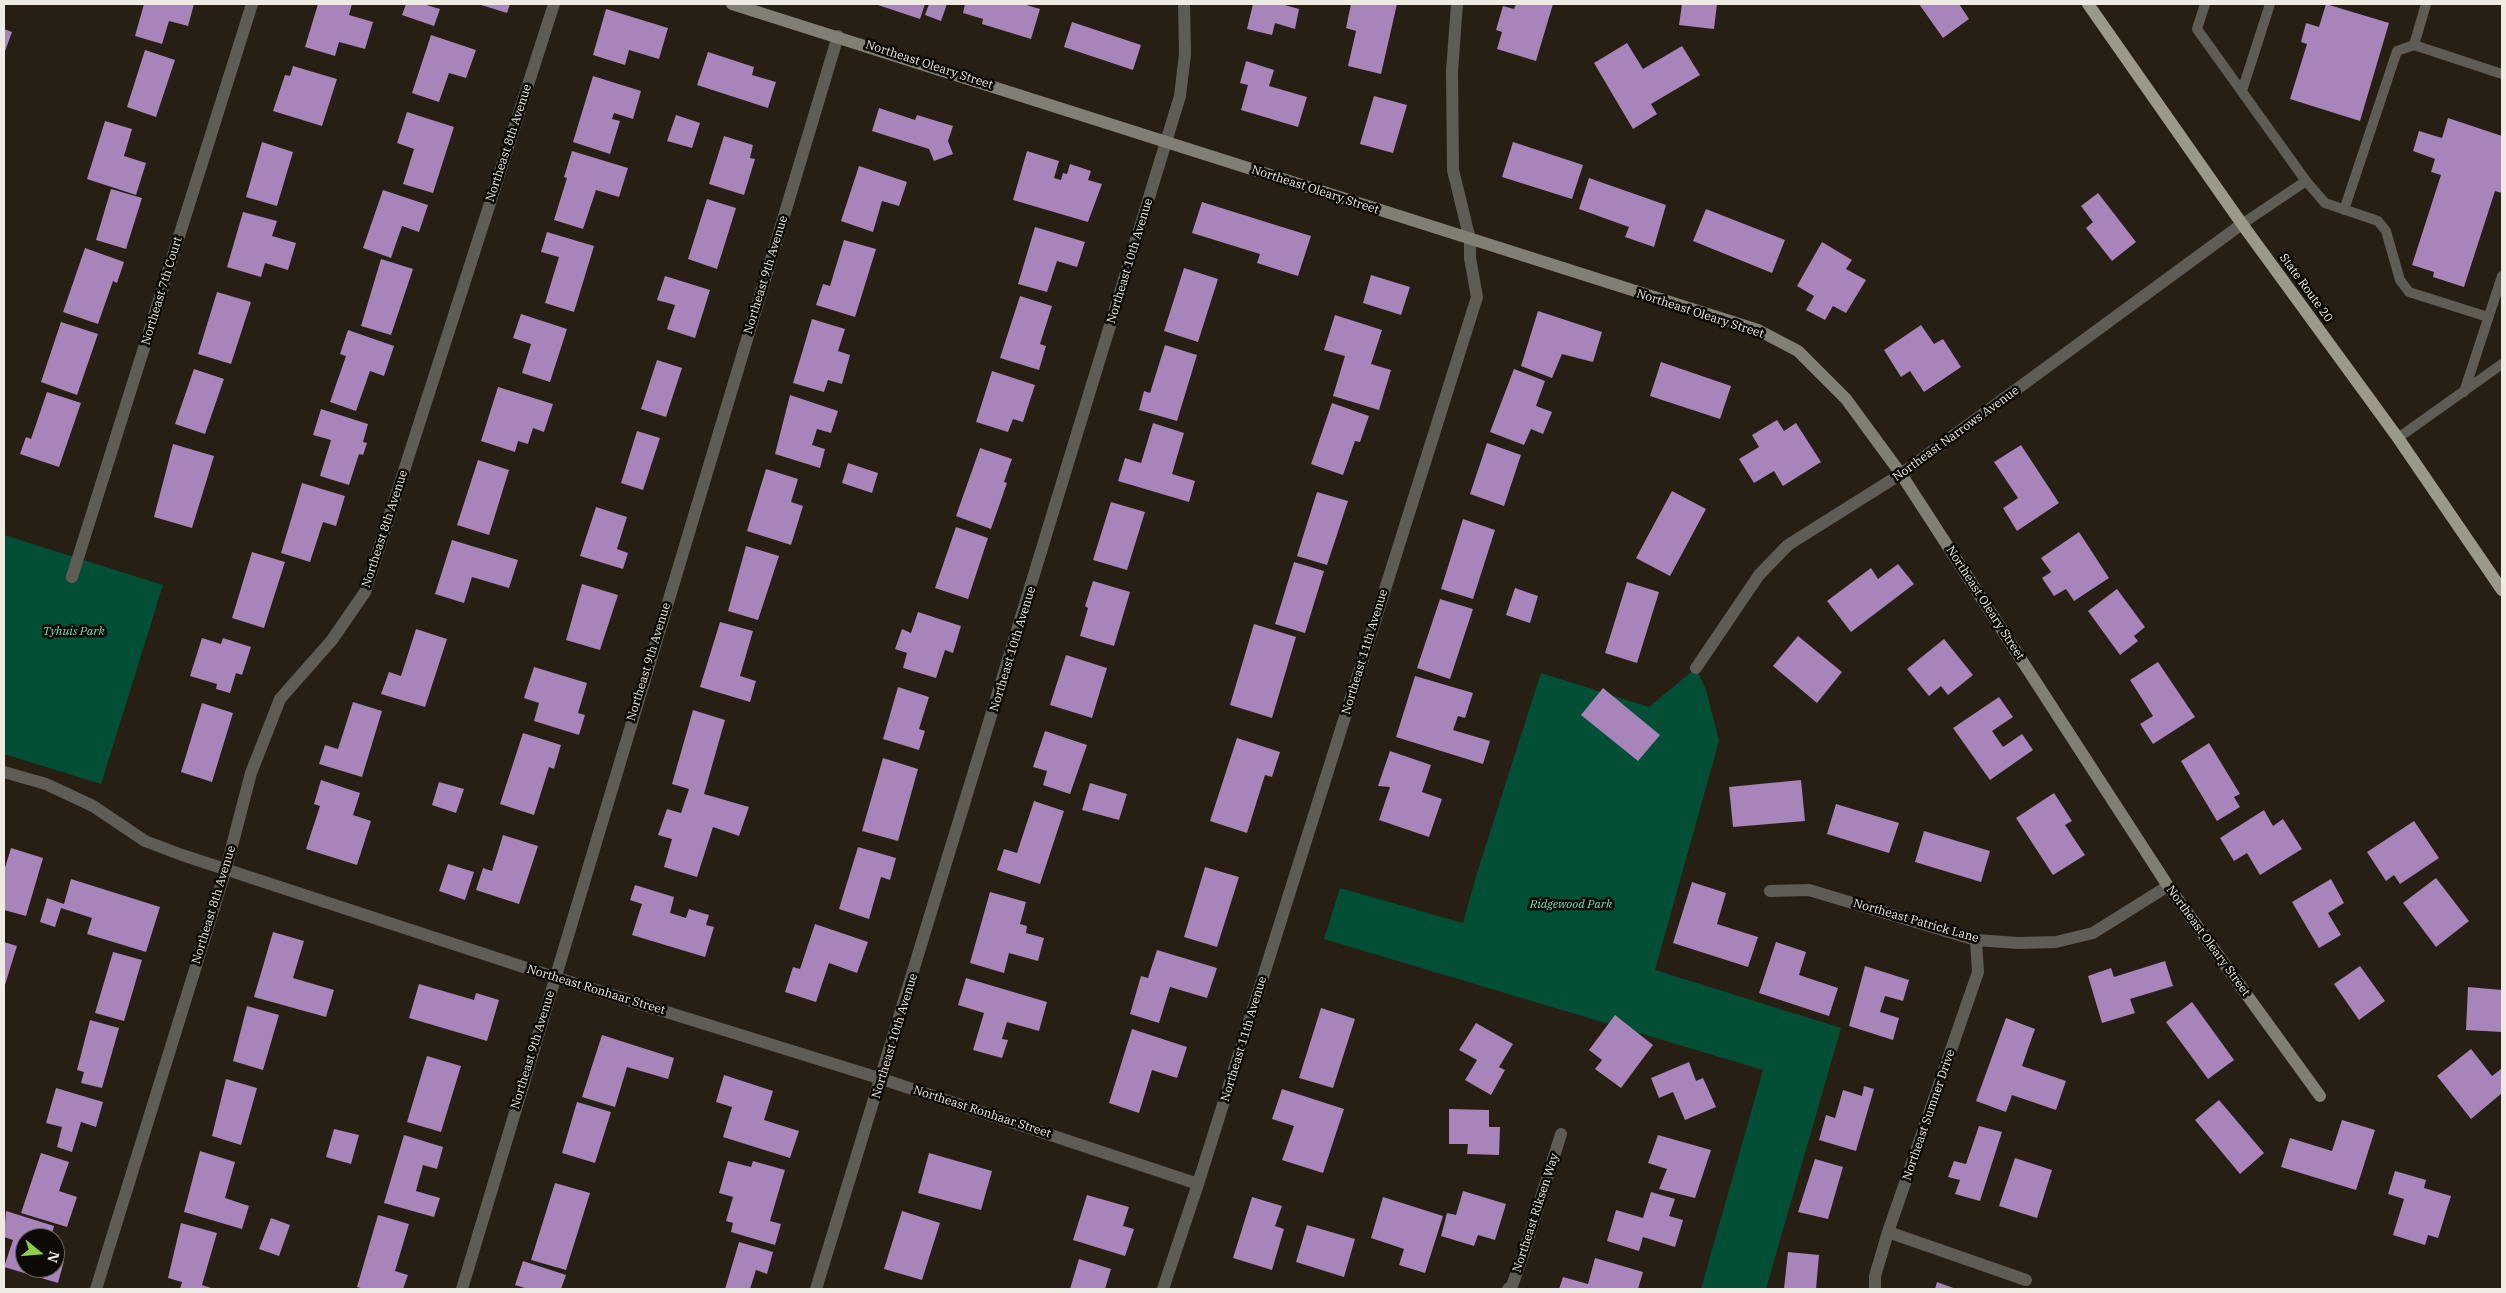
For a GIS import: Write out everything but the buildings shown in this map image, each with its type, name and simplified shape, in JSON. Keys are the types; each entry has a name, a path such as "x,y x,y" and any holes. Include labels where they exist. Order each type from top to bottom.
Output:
{"main road":[{"name":"State Route 20","path":"2088,4 2242,224 2500,582"}],"street":[{"name":"Northeast 7th Court","path":"72,577 252,4"},
{"name":"Northeast 8th Avenue","path":"96,1289 226,869 251,773 280,699 332,640 365,592 554,4"},
{"name":"Northeast Oleary Street","path":"732,4 838,36 1470,240 1758,330 1798,351 1846,399 1901,474 2168,886 2320,1096"},
{"name":"Northeast 10th Avenue","path":"816,1289 882,1079 1167,142 1180,96 1185,54 1184,4"},
{"name":"Northeast 11th Avenue","path":"1164,1289 1477,297 1470,258 1470,240 1453,170 1452,71 1457,4"},
{"name":"Northeast 9th Avenue","path":"462,1289 554,977 838,36"},
{"name":"Northeast Narrows Avenue","path":"1696,668 1759,575 1788,545 1901,474 2242,224"},
{"name":"Northeast Ronhaar Street","path":"4,772 46,784 93,806 145,841 226,869 554,977 882,1079 1198,1184"},
{"name":"Northeast Patrick Lane","path":"1770,891 1809,890 1976,940 2018,943 2056,942 2093,933 2168,886"},
{"name":"Northeast Sumner Drive","path":"1874,1289 1875,1276 1888,1232 1978,972 1976,940"},
{"name":"Northeast Riksen Way","path":"1508,1289 1512,1286 1522,1258 1561,1134"},
{"path":"1888,1232 2026,1280"}],"lane":[{"path":"2205,4 2197,29 2306,181 2325,203 2378,221 2386,230 2400,280 2409,292 2488,317"},
{"path":"2242,92 2270,4"},
{"path":"2414,45 2426,4"},
{"path":"2344,210 2397,51 2414,45 2502,74"},
{"path":"2242,224 2306,181"},
{"path":"2464,392 2502,276"},
{"path":"2398,438 2502,364"}],"green space":[{"name":"Tyhuis Park","path":"4,535 163,585 101,784 4,754"},
{"name":"Ridgewood Park","path":"1696,668 1706,690 1719,741 1655,970 1841,1028 1766,1289 1701,1289 1763,1070 1324,939 1340,888 1463,923 1477,873 1541,673 1649,707"}]}
